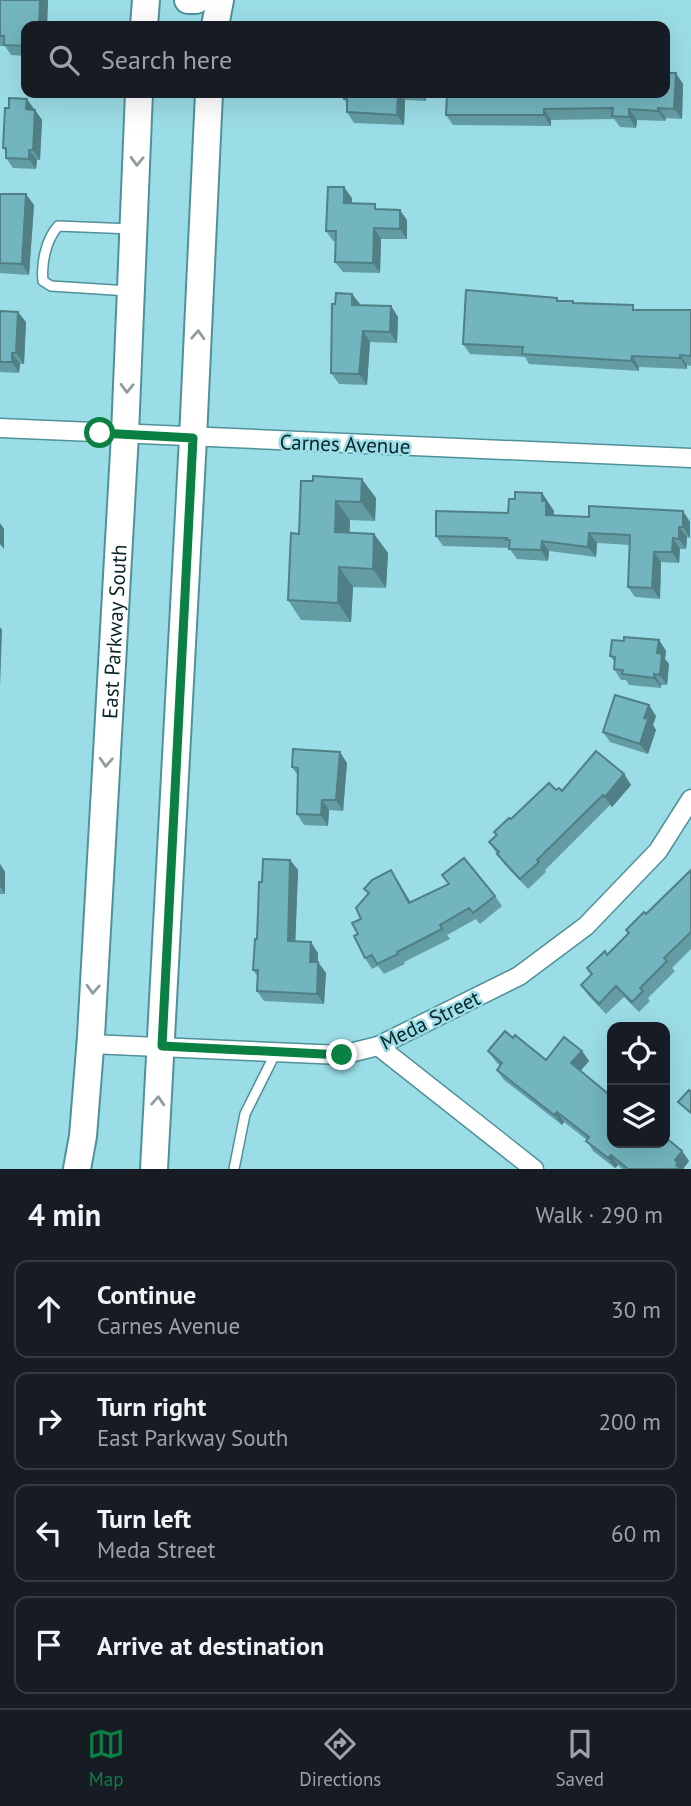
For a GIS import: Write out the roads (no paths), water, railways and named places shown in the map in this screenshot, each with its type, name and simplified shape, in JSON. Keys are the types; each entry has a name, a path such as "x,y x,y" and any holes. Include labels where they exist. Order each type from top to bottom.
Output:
{"main road":[{"path":"144,21 145,0"},
{"path":"188,0 196,0"},
{"path":"216,21 220,0"},
{"name":"East Parkway South","path":"77,1169 83,1136 90,1044 125,434 139,98"},
{"path":"154,1169 209,98"}],"street":[{"name":"Carnes Avenue","path":"0,428 691,458"},
{"name":"Meda Street","path":"90,1044 342,1055 378,1046 519,976 586,926 659,851 691,799"},
{"path":"378,1046 534,1169"}],"lane":[{"path":"131,291 51,286 43,281 42,273 46,250 58,226 134,229"},
{"path":"234,1169 245,1114 276,1052"}]}
